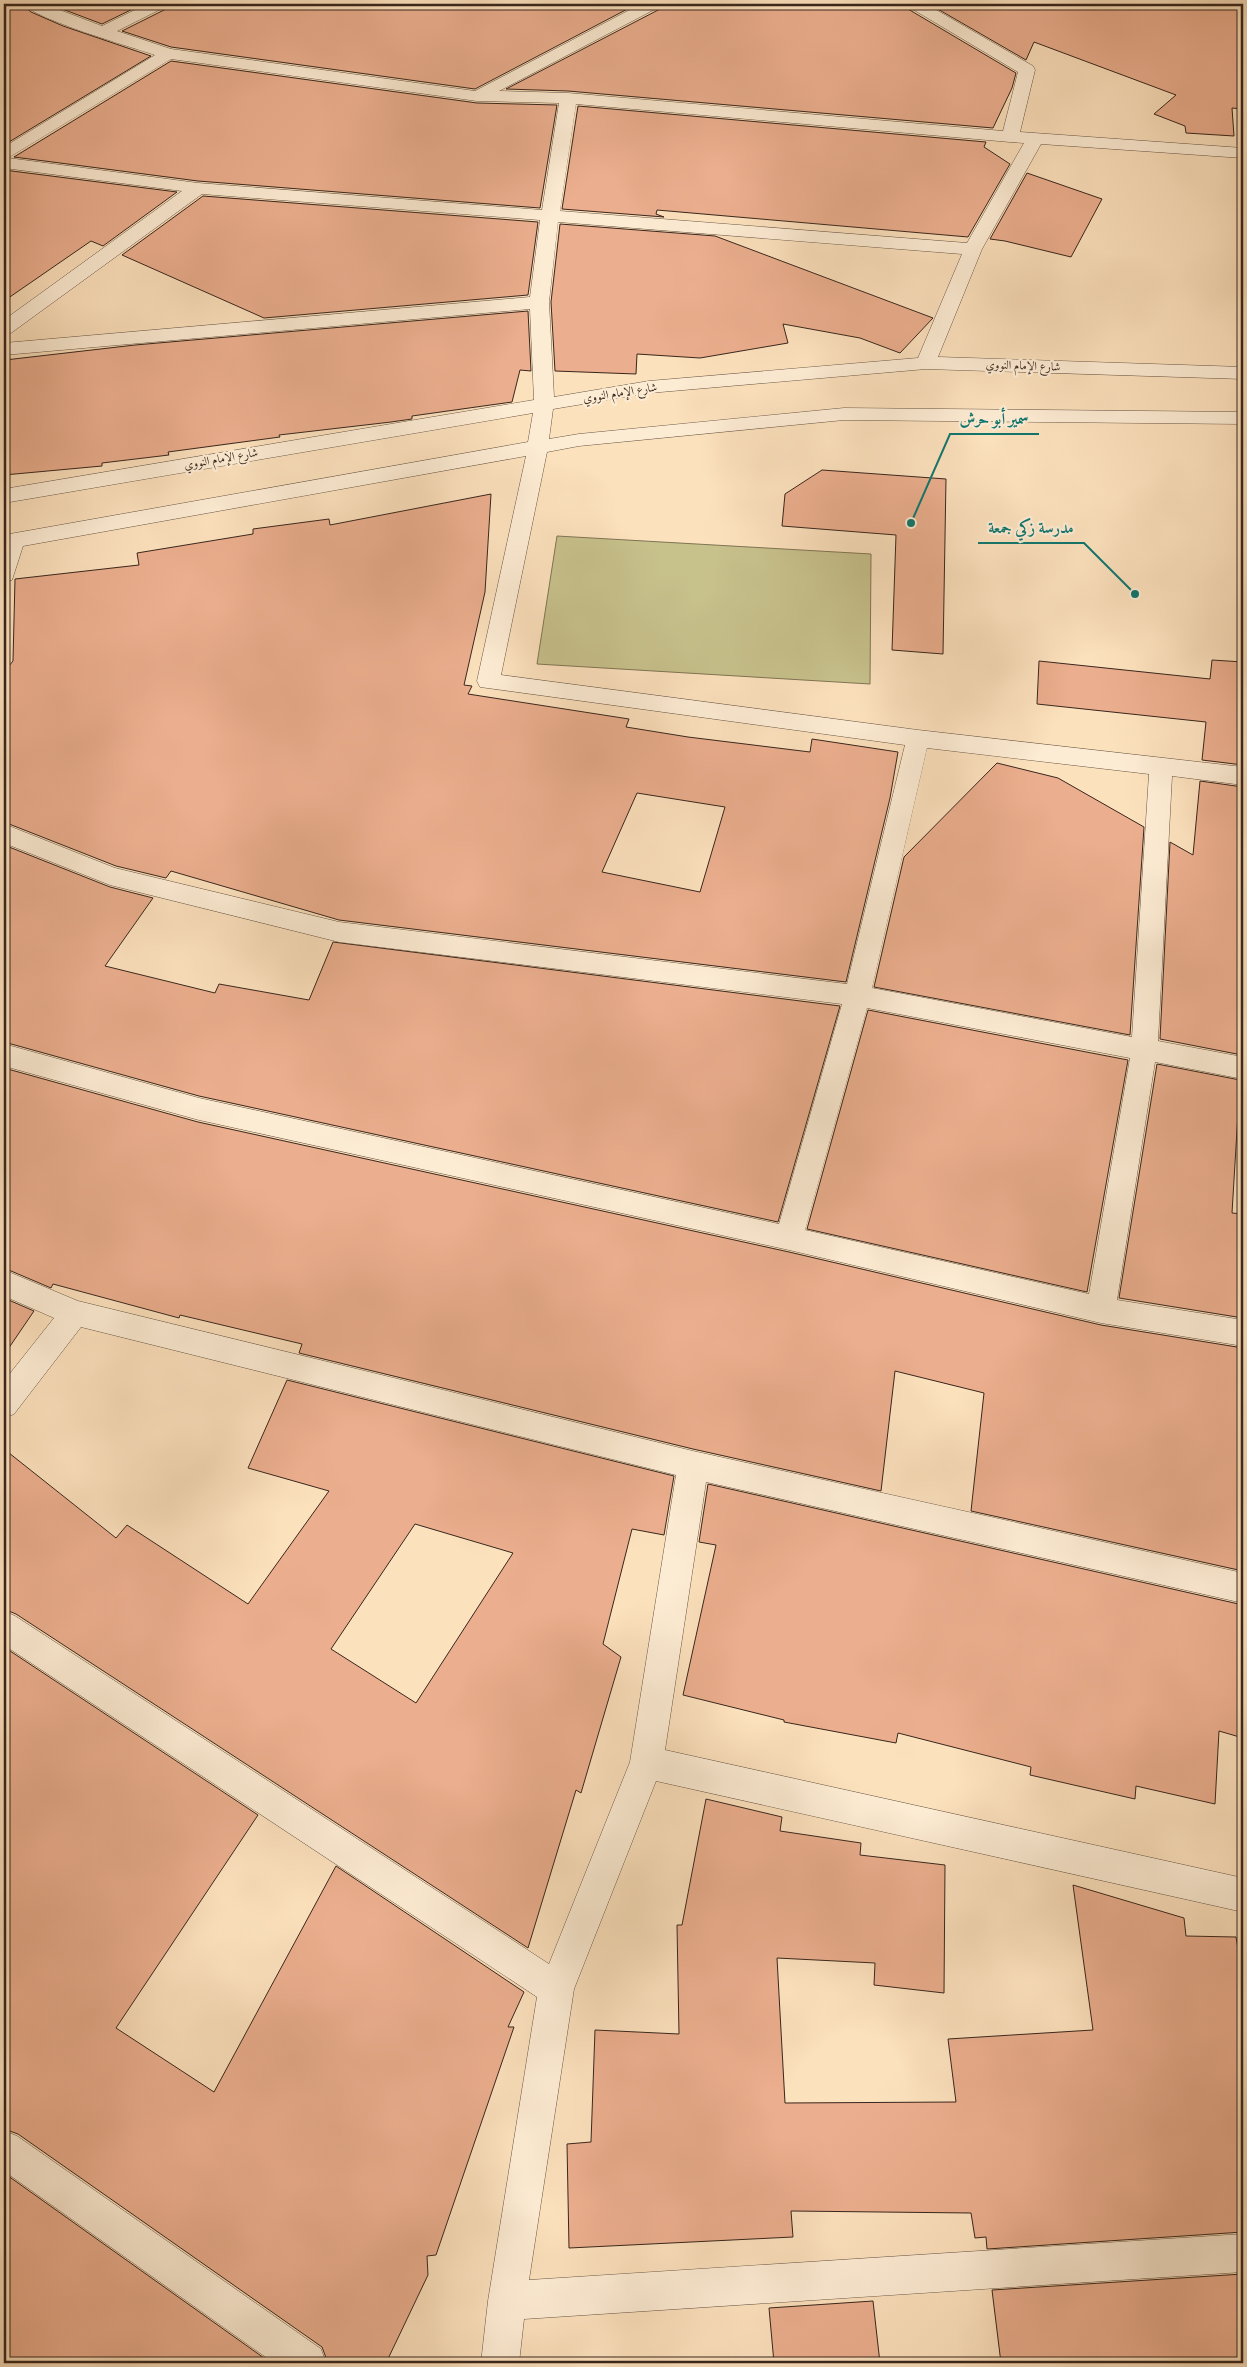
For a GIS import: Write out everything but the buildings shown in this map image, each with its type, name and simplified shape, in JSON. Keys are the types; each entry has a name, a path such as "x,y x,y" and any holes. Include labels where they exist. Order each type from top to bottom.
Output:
{"street":[{"path":"32,4 50,13 168,54 477,96 568,98 1010,137 1243,153"},
{"path":"104,31 159,4"},
{"path":"477,96 653,4"},
{"path":"915,4 1027,70 1010,137"},
{"path":"4,154 168,54"},
{"path":"568,98 539,302 544,404 538,447 488,681 918,738 1243,776"},
{"path":"926,363 973,249 1035,139"},
{"path":"4,163 198,188 550,214 973,249"},
{"path":"4,329 198,188"},
{"path":"4,349 539,302"},
{"name":"شارع الإمام النووي","path":"4,496 544,404 649,388 926,363 1243,373"},
{"path":"4,575 9,541 579,440 844,414 1243,418"},
{"path":"790,1238 857,996 918,738"},
{"path":"1101,1310 1144,1050 1161,766"},
{"path":"4,833 110,876 339,932 857,996 1243,1068"},
{"path":"4,1055 199,1109 790,1238 1101,1310 1243,1333"},
{"path":"4,1283 75,1313 693,1465 1243,1588"},
{"path":"4,1404 75,1313"},
{"path":"500,2363 507,2301 556,1989 647,1762 693,1465"},
{"path":"4,1627 556,1989"},
{"path":"647,1762 1243,1895"},
{"path":"4,2149 307,2363"},
{"path":"507,2301 1243,2254"}],"shaded area":[{"path":"557,536 871,554 870,684 537,664"}],"place":[{"name":"سمير أبو حرش","path":"911,523"},
{"name":"مدرسة زكي جمعة","path":"1135,594"}]}
